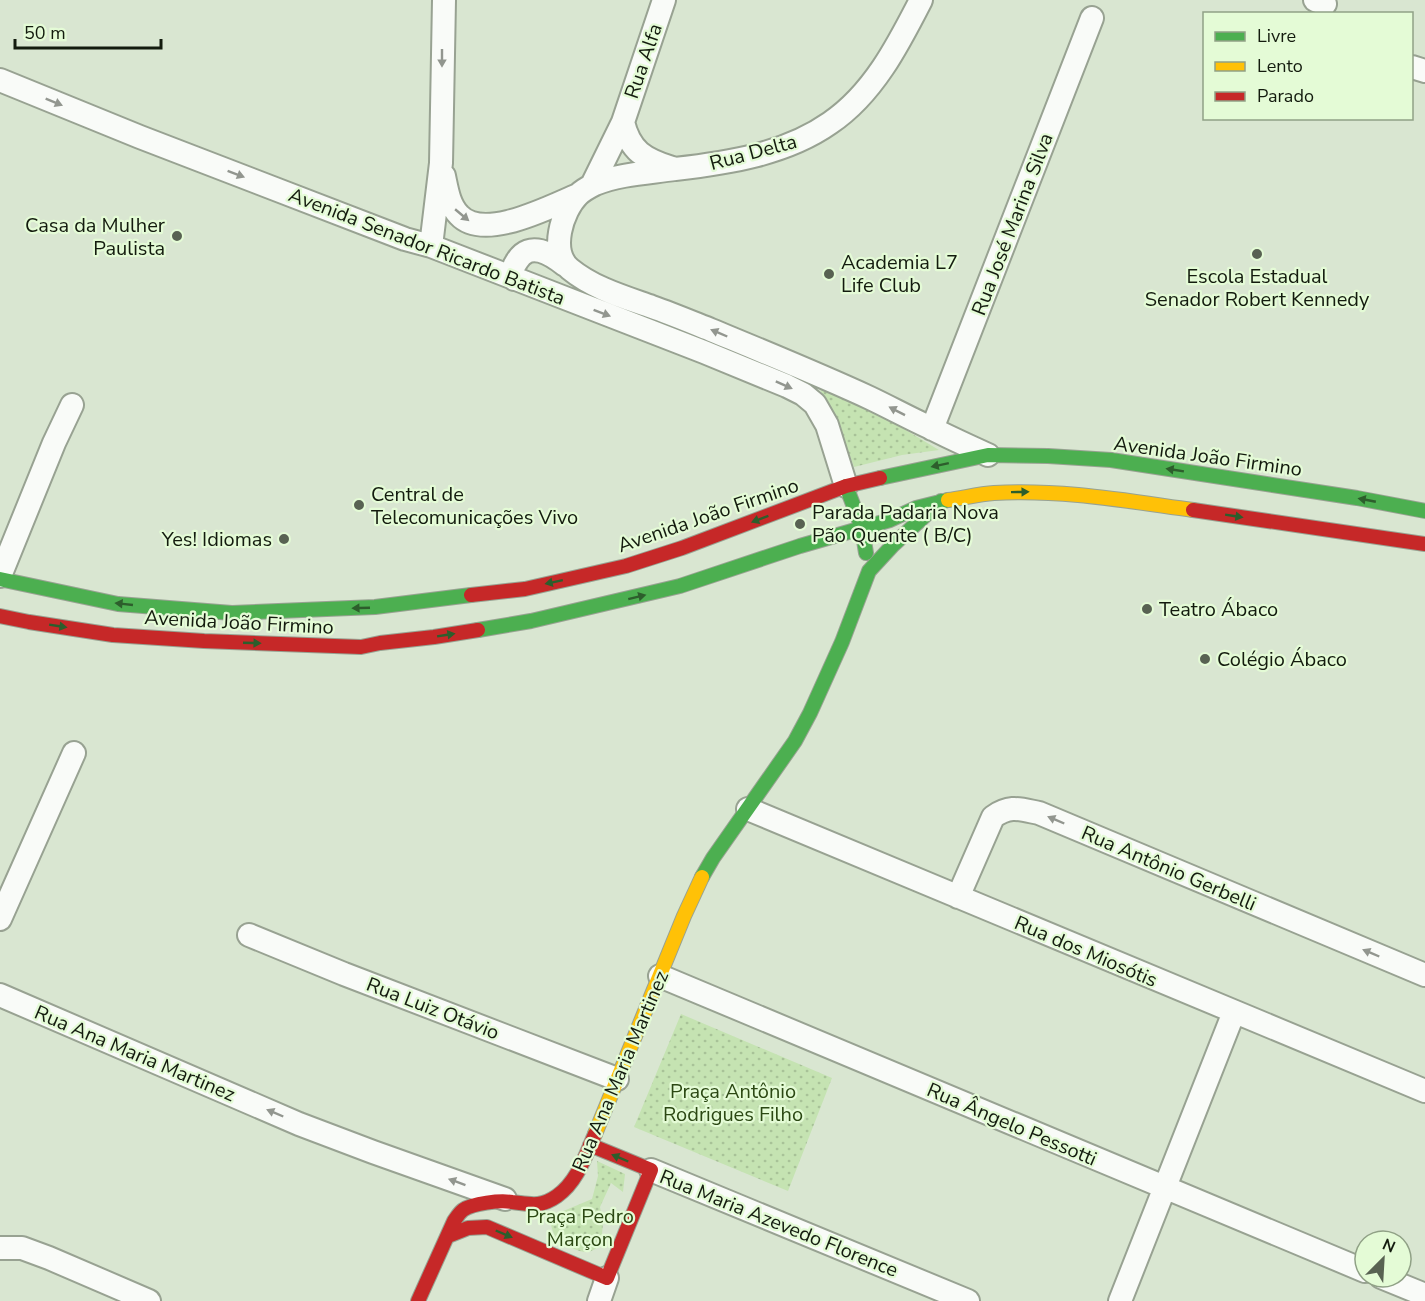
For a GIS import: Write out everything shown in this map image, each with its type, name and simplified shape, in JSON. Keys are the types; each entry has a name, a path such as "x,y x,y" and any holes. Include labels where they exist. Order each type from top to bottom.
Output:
{"main road":[{"name":"Avenida João Firmino","path":"0,578 118,604 231,613 375,607 525,589 626,566 700,542 846,486 988,455 1111,460 1357,498 1425,511"},
{"path":"846,486 862,528 869,571"},
{"name":"Avenida João Firmino","path":"0,616 113,634 204,641 361,647 531,621 616,602 680,586 800,546 890,520 915,508 941,501 992,493 1082,494 1425,544"},
{"name":"Rua Ana Maria Martinez","path":"512,1201 546,1206 576,1177 701,878 718,850 795,741 842,642 869,571 893,545 941,501"},
{"name":"Rua Maria Azevedo Florence","path":"590,1145 651,1170"},
{"path":"448,1236 468,1228 487,1227 607,1278 651,1170"},
{"path":"418,1301 454,1221 462,1211 475,1206 512,1201"},
{"path":"544,1234 555,1255"}],"street":[{"path":"430,246 441,163 444,0"},
{"name":"Rua Alfa","path":"585,190 622,122 664,0"},
{"name":"Rua Delta","path":"441,163 451,203 462,218 476,224 494,225 522,218 622,176 727,161 778,149 806,138 831,123 852,106 889,58 921,0"},
{"name":"Rua José Marina Silva","path":"932,429 1092,18"},
{"name":"Avenida Senador Ricardo Batista","path":"0,80 140,137 405,239 430,246 796,390 815,404 827,425 846,486"},
{"name":"Rua Alfa","path":"622,122 628,139 637,150 653,161 676,169"},
{"name":"Avenida Senador Ricardo Batista","path":"585,190 567,213 559,240 560,255 566,265 585,280 828,379 988,455"},
{"path":"514,279 512,274 516,262 529,250 543,251 566,265"},
{"path":"0,578 54,443 72,405"},
{"path":"815,498 825,473 830,438"},
{"path":"0,919 74,753"},
{"name":"Rua dos Miosótis","path":"748,809 1425,1091"},
{"name":"Rua Antônio Gerbelli","path":"958,897 993,817 1003,810 1019,809 1039,813 1425,975"},
{"name":"Rua Luiz Otávio","path":"249,935 617,1079"},
{"name":"Rua Ângelo Pessotti","path":"660,976 1353,1265"},
{"name":"Rua Ana Maria Martinez","path":"0,995 299,1124 512,1201"},
{"path":"1120,1301 1234,1012"},
{"name":"Rua Maria Azevedo Florence","path":"651,1170 968,1301"},
{"path":"0,1248 22,1248 149,1301"},
{"path":"599,1301 607,1278"},
{"path":"1410,1289 1425,1295"}],"green space":[{"path":"817,384 884,417 939,450 902,455 854,467 839,425"},
{"name":"Praça Antônio Rodrigues Filho","path":"681,1014 832,1078 788,1191 634,1127"},
{"name":"Praça Pedro Marçon","path":"597,1161 625,1174 623,1192 611,1183 600,1207 603,1223 601,1245 591,1251 582,1252 560,1242 553,1232 550,1221 561,1212 592,1199 598,1176"}],"traffic: fast":[{"path":"880,478 988,455 1048,456 1111,460 1357,498 1425,511"},
{"path":"846,486 862,528 866,553"},
{"path":"478,630 531,621 680,586 800,546 890,520 916,508 948,500"},
{"path":"702,877 795,741 842,642 869,571 893,545 941,501"},
{"path":"0,579 118,604 232,613 375,607 471,595"}],"traffic: slow":[{"path":"948,500 994,493 1044,493 1193,510"},
{"path":"595,1134 702,877"}],"traffic: jam":[{"path":"471,595 525,589 626,566 682,548 846,486 880,478"},
{"path":"1193,510 1425,544"},
{"path":"0,616 113,635 361,647 478,630"},
{"path":"418,1301 454,1221 462,1211 487,1203 507,1201 535,1204 551,1200 570,1184 595,1134"},
{"path":"448,1236 468,1228 487,1227 607,1278 651,1170 590,1145"}],"place":[{"name":"Casa da Mulher Paulista","path":"177,236"},
{"name":"Escola Estadual Senador Robert Kennedy","path":"1257,254"},
{"name":"Academia L7 Life Club","path":"829,274"},
{"name":"Central de Telecomunicações Vivo","path":"359,505"},
{"name":"Parada Padaria Nova Pão Quente ( B/C)","path":"800,524"},
{"name":"Yes! Idiomas","path":"284,539"},
{"name":"Teatro Ábaco","path":"1147,609"},
{"name":"Colégio Ábaco","path":"1205,659"}]}
